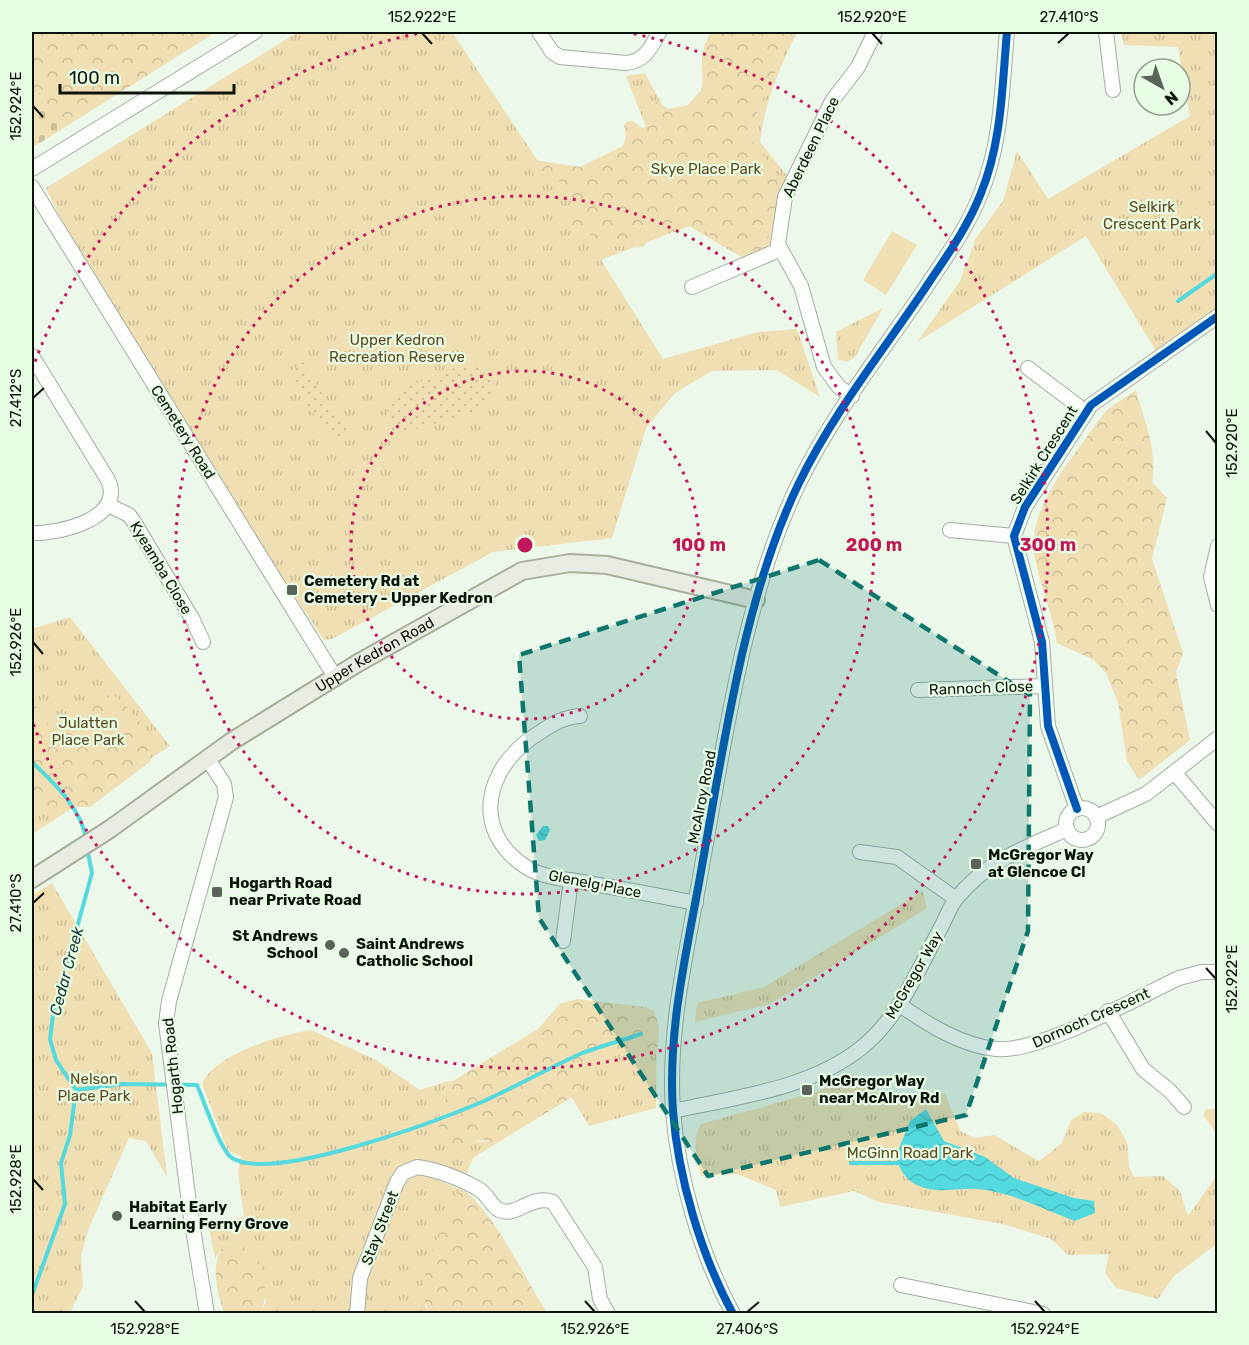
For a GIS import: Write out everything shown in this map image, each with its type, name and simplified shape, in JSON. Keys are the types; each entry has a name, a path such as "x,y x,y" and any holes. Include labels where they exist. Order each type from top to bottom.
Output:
{"main road":[{"name":"Upper Kedron Road","path":"32,879 110,829 207,758 334,677 507,577 537,568 570,563 607,565 756,600"}],"street":[{"path":"32,169 255,32"},
{"path":"539,32 552,52 560,57 626,63 636,62 644,57 659,32"},
{"name":"Aberdeen Place","path":"779,250 785,197 832,101 858,67 875,32"},
{"name":"McAlroy Road","path":"732,1314 705,1251 681,1170 673,1111 675,1025 731,712 756,600 775,539 799,484 830,427 959,238 985,184 995,149 1007,32"},
{"path":"1106,32 1113,90"},
{"name":"Cemetery Road","path":"32,187 334,677"},
{"path":"692,287 779,250 801,286 824,367 839,387 852,396"},
{"name":"Selkirk Crescent","path":"1014,536 1026,507 1086,412 1099,399 1153,364 1218,316"},
{"path":"32,356 108,480 111,492 108,505 97,515 77,525 51,532 32,533"},
{"path":"1028,368 1086,412"},
{"name":"Kyeamba Close","path":"108,505 126,514 134,522 203,642"},
{"path":"950,530 1014,536 1042,642 1048,726 1077,809"},
{"path":"1218,546 1211,577 1218,605"},
{"name":"Rannoch Close","path":"918,690 1044,686"},
{"name":"Glenelg Place","path":"580,716 559,721 516,748 498,772 490,811 499,837 517,860 540,874 696,903"},
{"path":"1096,817 1133,801 1175,773 1218,738"},
{"name":"Hogarth Road","path":"207,758 224,784 226,796 167,1008 166,1023 190,1211 207,1314"},
{"path":"1175,773 1218,824"},
{"path":"1077,809 1088,809 1096,817 1096,830 1086,839 1073,837 1067,829 1067,817 1077,809"},
{"name":"McGregor Way","path":"673,1111 789,1084 828,1070 864,1046 900,1005 956,899 1001,858 1067,829"},
{"path":"860,852 897,857 956,899"},
{"path":"563,941 571,880"},
{"name":"Dornoch Crescent","path":"900,1005 973,1044 998,1050 1041,1043 1190,974 1218,972"},
{"path":"1108,1011 1143,1068 1170,1091 1184,1107"},
{"name":"Stay Street","path":"357,1314 360,1278 400,1177 407,1170 417,1167 480,1190 498,1210 516,1210 536,1200 553,1202 595,1267 600,1299 608,1314"},
{"path":"901,1285 1043,1314"}],"highlighted area":[{"path":"819,560 1030,695 1028,931 966,1115 708,1176 539,918 519,655"}],"green space":[{"path":"32,32 216,32 62,129 39,92 32,96"},
{"name":"Upper Kedron Recreation Reserve","path":"298,32 452,32 542,167 591,177 651,140 626,76 645,73 666,112 697,108 712,41 717,32 797,32 769,99 760,142 788,177 776,205 769,248 751,258 741,257 689,226 601,260 663,359 758,332 797,329 820,397 777,370 712,371 675,393 646,428 612,538 493,552 332,639 324,640 96,280 46,188"},
{"name":"Skye Place Park","path":"711,32 793,32 753,122 753,141 783,182 766,246 750,251 734,250 719,243 701,228 679,220 650,231 644,247 607,246 592,238 585,227 577,230 571,225 571,219 581,212 579,202 564,192 559,181 533,174 534,160 580,167 623,146 626,137 624,125 628,121 633,121 642,128 651,126 657,121 654,108 657,100 668,109 688,105 703,88 703,52"},
{"name":"Selkirk Crescent Park","path":"1121,32 1217,32 1217,307 1156,351 1086,236 917,342 960,281 976,238 1003,201 1017,151 1048,199 1188,117 1192,117 1192,57 1180,57 1178,47 1124,45"},
{"path":"39,92 62,129 32,148 32,96"},
{"path":"892,231 917,245 886,295 863,280"},
{"path":"883,308 855,357 847,362 838,359 836,332"},
{"path":"303,362 347,430 347,434 342,438 335,436 319,420 297,387 292,370"},
{"path":"477,365 485,368 494,380 493,394 484,409 406,432 393,432 388,428 387,406 394,397 408,387 459,366"},
{"path":"1136,390 1152,447 1152,482 1167,498 1152,559 1183,653 1176,672 1190,740 1139,780 1127,761 1118,703 1106,673 1094,660 1057,643 1037,569 1034,540 1037,521 1044,503 1064,469 1108,409"},
{"name":"Julatten Place Park","path":"70,617 170,746 32,834 32,629"},
{"path":"97,694 116,696 142,724 151,761 90,807 32,807 32,701 50,726 70,725"},
{"name":"Nelson Place Park","path":"52,883 152,1053 167,1177 146,1141 129,1138 89,1228 81,1255 83,1286 70,1313 32,1314 32,895"},
{"path":"923,891 927,908 770,1004 695,1022 697,1003 764,987"},
{"path":"577,999 645,1007 654,1011 659,1028 658,1046 644,1056 605,1052 588,1068 582,1091 497,1143 484,1140 461,1144 440,1143 439,1120 445,1108 446,1085 538,1029 560,1004"},
{"path":"600,1012 657,1017 656,1108 589,1126 532,1032"},
{"path":"311,1030 376,1060 420,1090 452,1080 446,1085 445,1108 440,1113 450,1142 497,1143 473,1158 465,1178 397,1171 392,1176 351,1281 350,1313 261,1313 266,1301 237,1244 223,1246 215,1259 208,1223 244,1217 238,1173 241,1156 228,1151 202,1084 209,1073 234,1055 266,1041"},
{"name":"McGinn Road Park","path":"853,1074 889,1102 945,1093 960,1131 975,1138 994,1135 1039,1161 1062,1143 1071,1120 1084,1112 1101,1113 1117,1125 1127,1142 1129,1167 1134,1177 1163,1176 1180,1191 1188,1216 1217,1175 1217,1244 1174,1276 1158,1299 1116,1288 1105,1273 1109,1254 1068,1255 1051,1239 1003,1224 879,1202 854,1191 780,1207 776,1190 737,1174 701,1176 696,1136 701,1124 819,1091"},
{"path":"1206,1109 1217,1109 1217,1134 1203,1115"},
{"path":"421,1173 465,1191 458,1193 425,1306 431,1313 364,1314 367,1279 404,1181 409,1176"},
{"path":"465,1191 477,1202 499,1231 547,1313 431,1313 425,1301 426,1270 431,1253 458,1193"},
{"path":"237,1244 256,1253 259,1261 264,1276 265,1290 261,1313 224,1313 217,1287 217,1263 223,1246"}],"water":[{"path":"543,826 548,826 550,830 545,840 539,841 536,835"},
{"path":"926,1109 944,1141 985,1157 1014,1178 1074,1198 1094,1201 1095,1213 1075,1221 1003,1194 977,1189 932,1190 913,1183 903,1173 896,1156 910,1121"}],"waterway":[{"path":"1178,301 1218,273"},
{"name":"Cedar Creek","path":"32,762 72,806 86,838"},
{"name":"Cedar Creek","path":"32,1295 65,1204 61,1163 70,1135 76,1090 56,1060 50,1039 53,1015 92,873 87,848"},
{"path":"76,1090 122,1084 197,1085 217,1136 232,1158 253,1164 282,1162 317,1156 394,1135 482,1102 580,1054 641,1034"},
{"path":"851,1163 898,1163"}],"cycle path":[{"path":"733,1314 701,1241 686,1189 676,1136 672,1079 680,985 739,667 764,572 780,526 812,457 859,383 949,253 976,206 988,174 997,134 1007,32"},
{"path":"1077,809 1048,726 1042,642 1014,536 1025,507 1091,405 1218,316"}],"place":[{"name":"Cemetery Rd at Cemetery - Upper Kedron","path":"292,590"},
{"name":"McGregor Way at Glencoe Cl","path":"976,864"},
{"name":"Hogarth Road near Private Road","path":"217,892"},
{"name":"St Andrews School","path":"330,945"},
{"name":"Saint Andrews Catholic School","path":"344,953"},
{"name":"McGregor Way near McAlroy Rd","path":"807,1090"},
{"name":"Habitat Early Learning Ferny Grove","path":"117,1216"}]}
